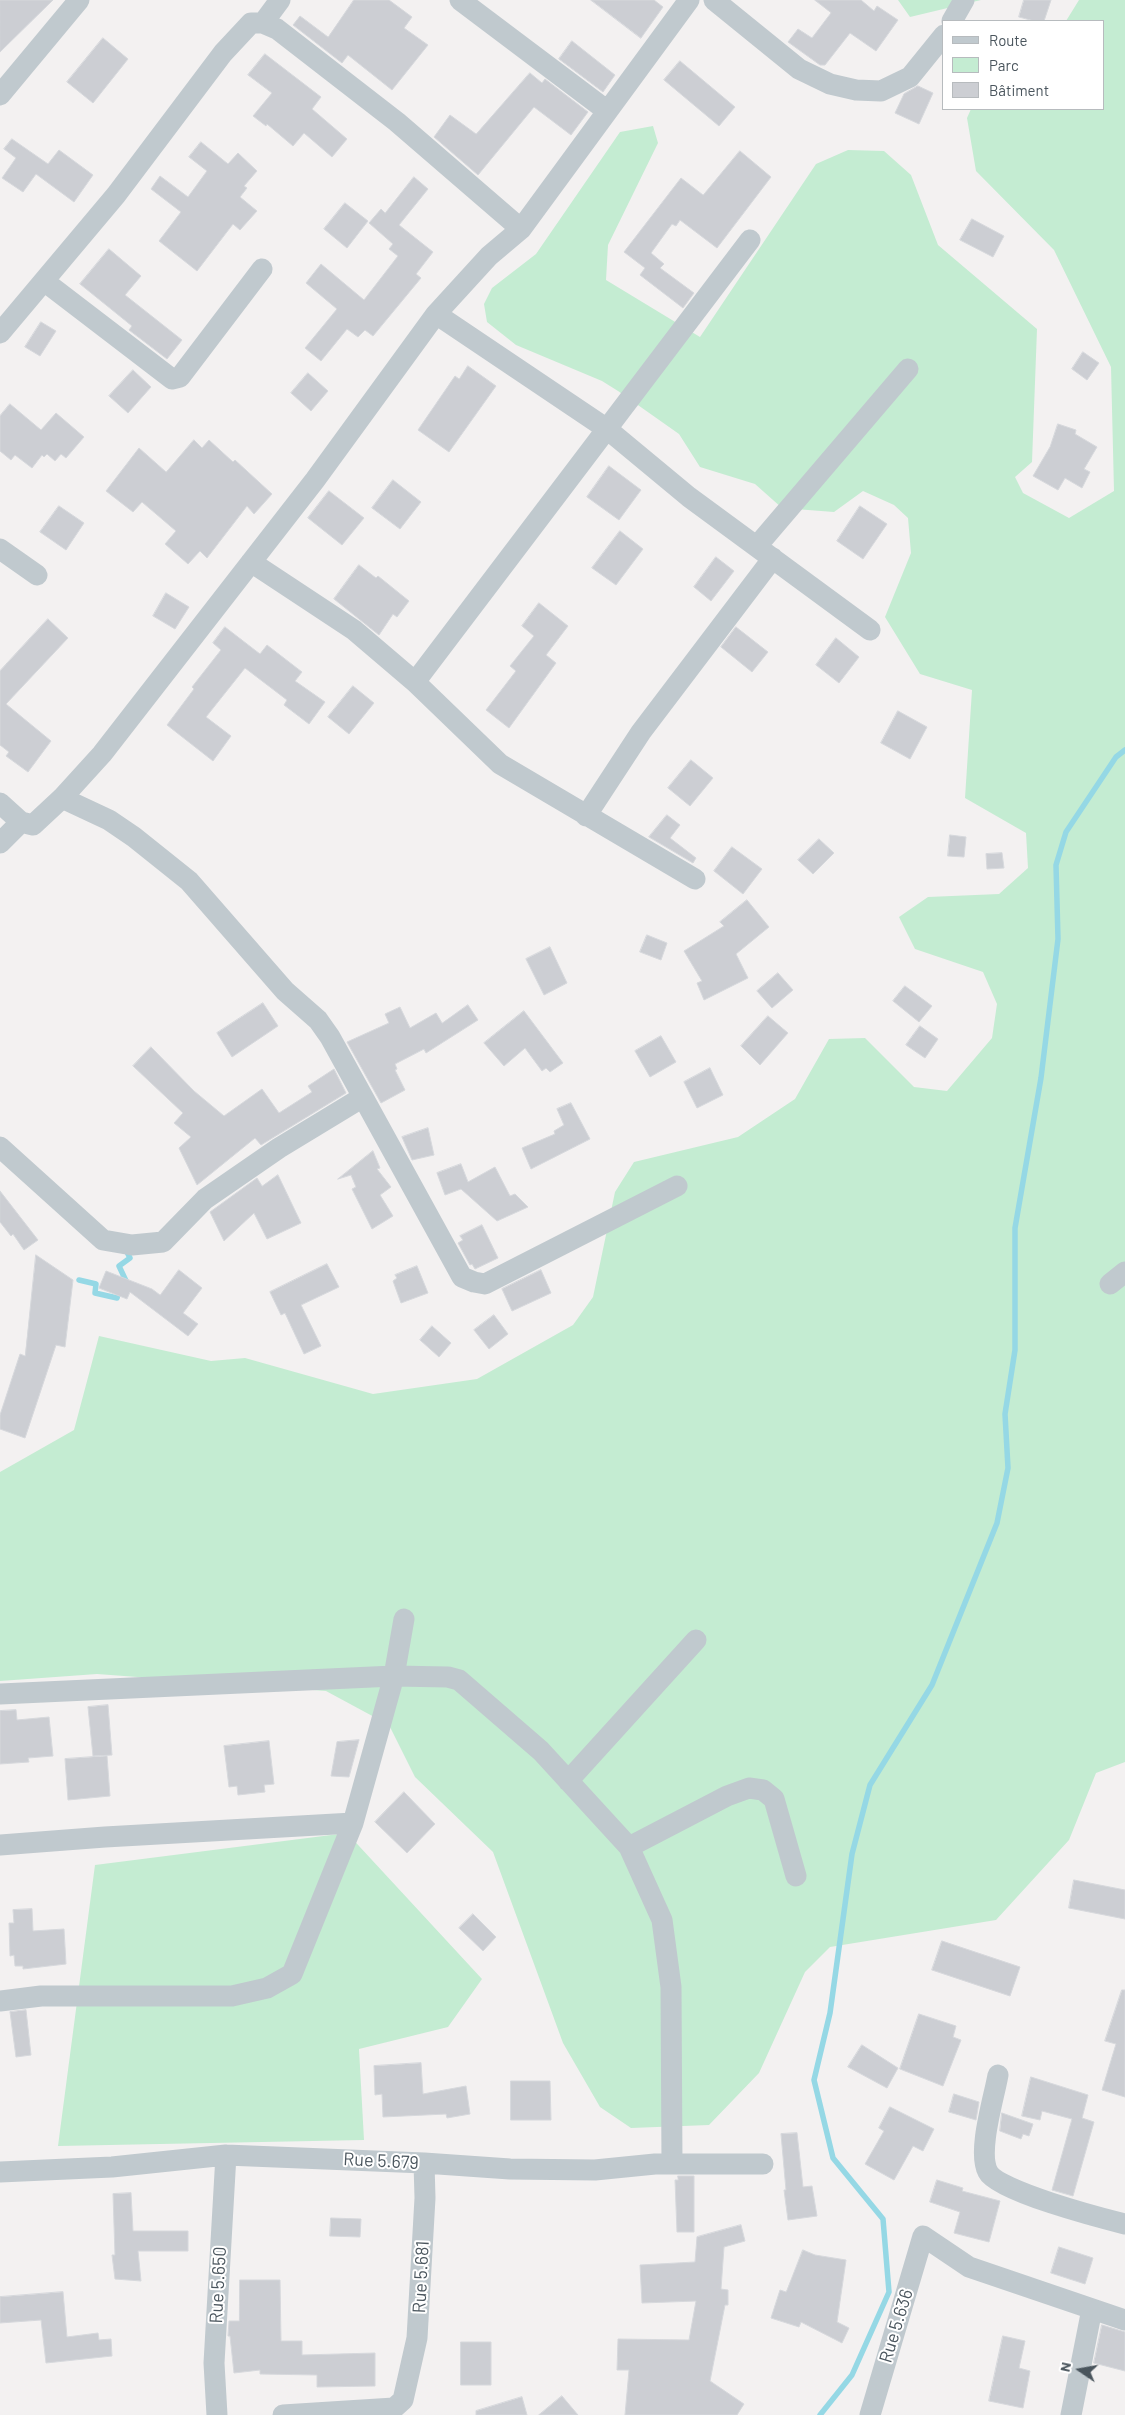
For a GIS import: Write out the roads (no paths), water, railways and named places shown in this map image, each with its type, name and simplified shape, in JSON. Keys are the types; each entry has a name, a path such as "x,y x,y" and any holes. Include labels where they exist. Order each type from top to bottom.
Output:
{"street":[{"path":"263,24 280,0"},
{"path":"460,0 606,110"},
{"path":"0,803 21,822 33,825 62,798 102,754 315,480 436,314 490,256 521,229 606,110 689,0"},
{"path":"714,0 800,69 830,84 856,90 881,91 910,77 942,37"},
{"path":"953,20 964,0"},
{"path":"0,95 75,1"},
{"path":"0,333 116,195 223,53 251,23 263,24 277,29 397,122 521,229"},
{"path":"415,682 750,240"},
{"path":"44,281 172,379 180,376 262,269"},
{"path":"436,314 607,429 689,497 870,630"},
{"path":"586,816 641,732 765,552 908,369"},
{"path":"0,549 37,575"},
{"path":"251,562 354,630 415,682 500,764 695,879"},
{"path":"62,798 109,820 134,837 188,881 284,991 318,1020 363,1097 462,1277 485,1284 677,1186"},
{"path":"0,843 21,822"},
{"path":"0,1146 103,1240 132,1245 163,1242 205,1198 279,1148 363,1097"},
{"path":"0,2001 41,1996 232,1996 266,1988 292,1974 354,1823 394,1676 404,1619"},
{"path":"568,1781 696,1640"},
{"path":"0,1694 394,1676 448,1677 459,1680 541,1751 629,1847 662,1920 671,1987 672,2164"},
{"path":"629,1847 727,1796 749,1788 763,1790 774,1799 796,1876"},
{"path":"0,1845 354,1823"},
{"path":"998,2075 984,2160 988,2173 1004,2185 1088,2214 1125,2224"},
{"name":"Rue 5.679","path":"0,2172 112,2167 226,2155 424,2163 510,2169 586,2170 672,2164 763,2164"},
{"name":"Rue 5.650","path":"217,2415 214,2363 226,2155"},
{"name":"Rue 5.681","path":"283,2415 394,2408 403,2400 407,2390 417,2338 425,2198 424,2163"},
{"name":"Rue 5.636","path":"870,2415 923,2236 969,2267 1092,2309"},
{"path":"1071,2415 1092,2309 1125,2320"}],"waterway":[{"path":"820,2415 852,2375 889,2292 883,2219 833,2158 814,2080 830,2013 852,1854 870,1785 932,1685 997,1523 1008,1468 1005,1414 1015,1350 1015,1228 1041,1078 1058,939 1056,865 1066,832 1116,757 1125,750"},
{"path":"79,1280 96,1284 95,1293 117,1298 120,1287 127,1283 119,1266 130,1258 126,1250"}]}
